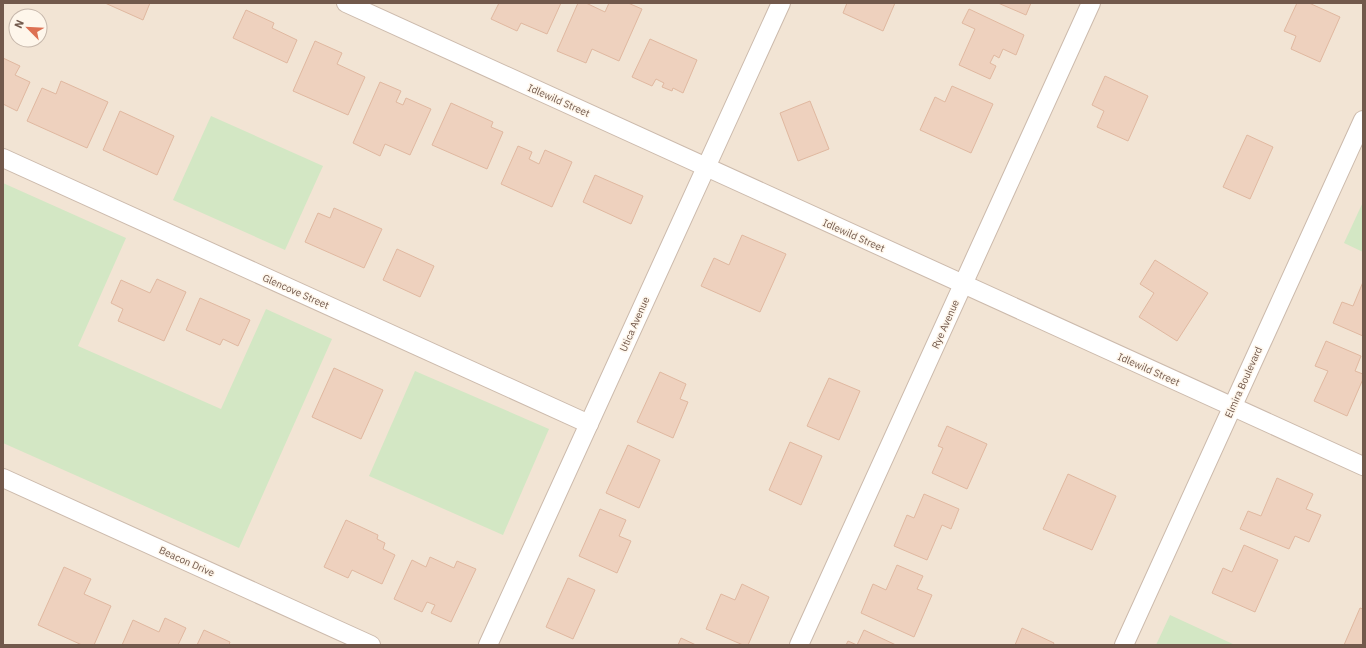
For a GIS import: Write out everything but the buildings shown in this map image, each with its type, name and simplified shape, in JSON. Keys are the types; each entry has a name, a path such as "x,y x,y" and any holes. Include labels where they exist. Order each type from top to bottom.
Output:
{"street":[{"name":"Idlewild Street","path":"346,3 1363,466"},
{"name":"Utica Avenue","path":"488,645 781,3"},
{"name":"Rye Avenue","path":"798,645 1091,3"},
{"name":"Elmira Boulevard","path":"1124,645 1363,120"},
{"name":"Glencove Street","path":"3,158 589,424"},
{"name":"Beacon Drive","path":"3,478 371,645"}],"shaded area":[{"path":"3,3 1363,3 1363,645 3,645"}],"green space":[{"path":"211,116 323,166 285,250 173,200"},
{"path":"3,183 126,238 78,346 221,409 266,309 332,339 239,548 3,443"},
{"path":"1363,202 1363,252 1344,243"},
{"path":"415,371 549,429 503,535 369,476"},
{"path":"1170,615 1235,645 1156,645"}]}
